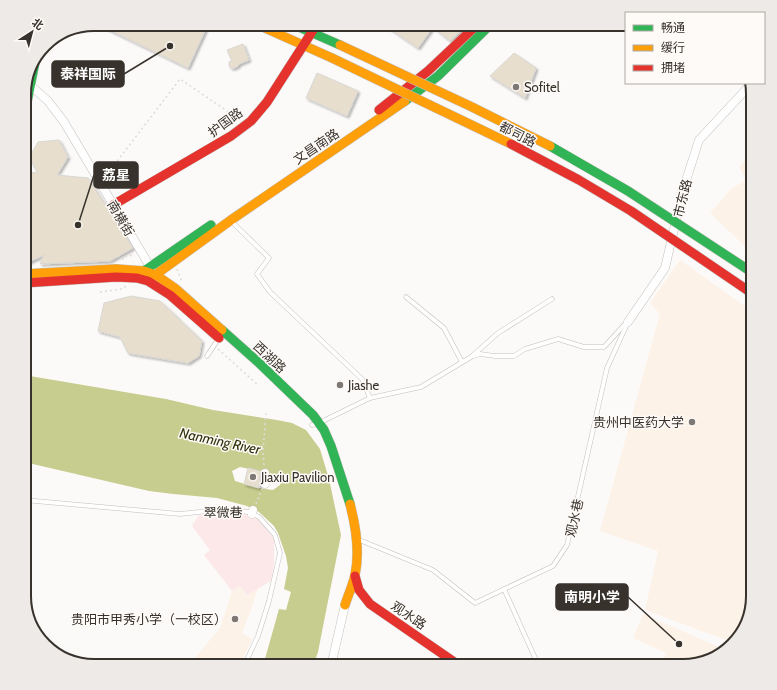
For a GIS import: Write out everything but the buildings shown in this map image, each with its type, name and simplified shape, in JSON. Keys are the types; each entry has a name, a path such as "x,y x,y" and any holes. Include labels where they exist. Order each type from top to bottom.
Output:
{"main road":[{"name":"都司路","path":"272,31 332,58 540,159 613,200 746,289"},
{"name":"都司路","path":"308,31 470,106 551,146 620,186 689,229 746,268"},
{"name":"文昌南路","path":"148,281 150,271 391,102 428,71 471,31"},
{"name":"文昌南路","path":"150,271 231,220 397,107 438,76 484,31"},
{"name":"护国路","path":"113,205 231,136 246,124 267,102 312,33"},
{"path":"31,274 116,269 150,271"},
{"name":"西湖路","path":"150,271 176,289 259,363 313,415 315,424 326,448 349,524 352,575"},
{"name":"西湖路","path":"31,282 116,276 137,278 148,281 170,295 217,342 254,368 315,424 324,430 345,487 357,539 357,554 345,605"},
{"name":"观水路","path":"352,575 350,588 359,602 372,614 437,659"},
{"name":"观水路","path":"352,575 364,598 374,607 450,659"},
{"name":"西湖路","path":"345,605 350,588"}],"street":[{"name":"南横街","path":"32,86 48,101 64,122 150,271 170,295"},
{"name":"市东路","path":"628,322 665,268 682,190 699,140 746,89"},
{"path":"265,473 265,484"},
{"name":"西湖路","path":"333,659 345,605"}],"lane":[{"path":"231,220 269,258 257,274 270,292 362,380 370,398"},
{"path":"406,297 444,328 462,362"},
{"path":"471,357 498,333 552,299"},
{"path":"315,424 370,398 421,387 462,362 480,354 514,356 525,349 558,339 584,347 604,347 628,322"},
{"name":"观水巷","path":"357,539 432,570 475,603 553,566 567,545 607,368 628,322"},
{"path":"208,356 217,342"},
{"name":"翠微巷","path":"31,501 172,514 218,510 252,512 259,517 275,535 280,553 269,601 258,636 247,659"},
{"path":"504,589 536,659"}],"path":[{"path":"100,184 180,79 246,124"},
{"path":"124,261 123,257 132,255"},
{"path":"178,272 183,283"},
{"path":"217,342 258,385"},
{"path":"265,473 263,452 266,413"},
{"path":"252,512 265,484"}],"shaded area":[{"path":"746,159 746,180 739,167"},
{"path":"746,180 746,247 710,213 731,189"},
{"name":"贵州中医药大学","path":"680,260 746,307 746,596 745,608 741,620 728,641 645,610 658,551 600,531 660,314 650,303"},
{"path":"216,512 239,513 258,518 274,539 274,564 271,581 247,595 240,586 232,591 204,555 210,550 192,526 198,516"},
{"name":"贵阳市甲秀小学（一校区）","path":"240,586 247,595 258,588 242,633 252,639 243,659 194,659 220,628 232,591"},
{"path":"643,614 719,647 707,654 695,658 664,659 666,653 633,638"}],"water":[{"name":"Nanming River","path":"31,376 166,399 213,410 277,420 292,423 306,430 320,449 329,479 341,535 316,659 265,659 279,609 286,610 291,592 284,589 288,568 286,556 274,526 259,512 247,506 217,498 149,491 31,464","holes":["240,467 273,474 281,481 280,485 273,490 259,488 235,481 232,471"]}],"traffic: fast":[{"path":"308,31 340,45"},
{"path":"405,101 438,76 484,31"},
{"path":"550,146 628,191 746,268"},
{"path":"144,271 211,225"},
{"path":"222,330 313,415 324,430 331,446 350,504"}],"traffic: slow":[{"path":"272,31 332,58"},
{"path":"340,45 472,107 550,146"},
{"path":"332,58 511,144"},
{"path":"151,278 231,220 405,101"},
{"path":"31,274 116,269 144,271 156,275 176,289 222,330"},
{"path":"345,605 354,579 357,557 356,531 350,504"}],"traffic: jam":[{"path":"113,205 231,136 251,121 267,102 313,31"},
{"path":"379,110 428,71 471,31"},
{"path":"511,144 579,180 631,211 746,289"},
{"path":"31,283 116,277 137,278 148,281 170,295 219,338"},
{"path":"355,576 359,590 370,604 450,659"}],"place":[{"name":"泰祥国际","path":"170,46"},
{"name":"Sofitel","path":"516,87"},
{"name":"荔星","path":"78,225"},
{"name":"Jiashe","path":"340,385"},
{"name":"贵州中医药大学","path":"692,422"},
{"name":"Jiaxiu Pavilion","path":"253,477"},
{"name":"贵阳市甲秀小学（一校区）","path":"235,619"},
{"name":"南明小学","path":"679,644"}]}
